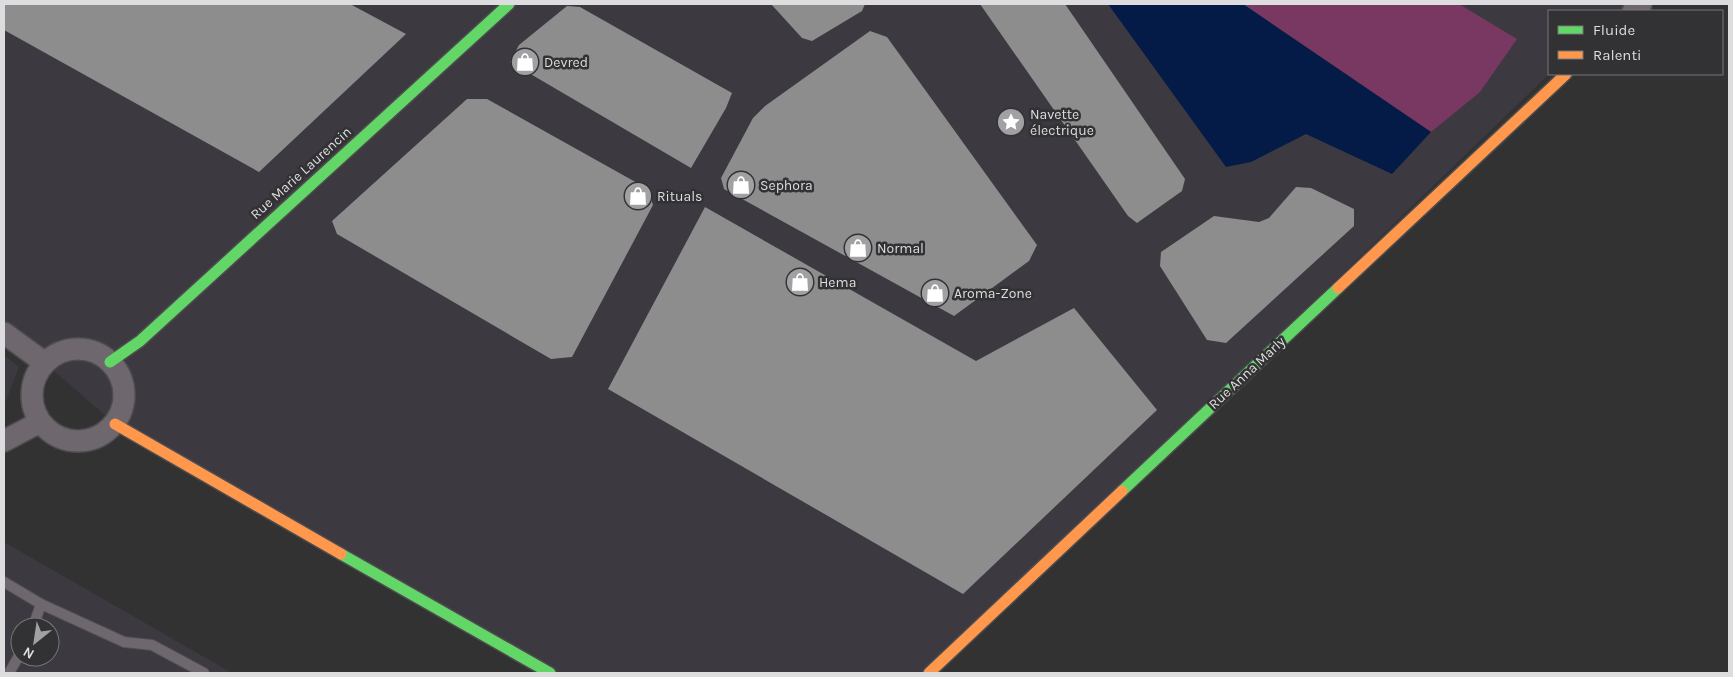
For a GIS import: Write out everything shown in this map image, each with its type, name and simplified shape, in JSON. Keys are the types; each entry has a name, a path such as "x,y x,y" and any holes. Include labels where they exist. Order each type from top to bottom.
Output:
{"street":[{"name":"Rue Marie Laurencin","path":"110,362 140,341 509,4"},
{"name":"Rue Anna Marly","path":"929,673 1565,75"},
{"path":"4,333 45,362"},
{"path":"81,349 97,353 110,362 120,375 124,394 122,410 114,424 109,430 95,439 79,442 66,440 51,433 40,422 33,407 31,396 34,380 45,362 58,353 81,349"},
{"path":"4,441 40,422"},
{"path":"114,424 550,673"}],"lane":[{"path":"4,582 41,604 124,642 152,645 204,673"},
{"path":"36,617 41,604"}],"shaded area":[{"path":"4,4 1641,4 1634,10 1548,10 1548,75 929,673 551,673 115,424 45,363 4,333"},
{"path":"1243,4 1459,4 1517,39 1480,92 1431,132"},
{"path":"4,355 19,367 4,406"},
{"path":"4,542 232,673 4,673"}],"water":[{"path":"1108,4 1243,4 1431,132 1392,174 1306,134 1251,162 1226,167"}],"building":[{"path":"4,4 350,4 406,34 259,172 4,30"},
{"path":"771,4 865,4 862,11 812,41 802,38"},
{"path":"980,4 1065,4 1185,179 1182,191 1137,223 1128,216"},
{"path":"567,6 580,7 732,93 726,108 691,168 510,62 519,45"},
{"path":"870,31 887,37 1037,245 1029,261 954,316 724,189 721,178 753,118 765,106"},
{"path":"467,99 487,99 648,189 653,205 572,357 551,359 337,234 332,221"},
{"path":"1296,187 1311,188 1354,209 1354,226 1226,343 1207,340 1160,266 1161,252 1214,216 1259,222 1269,218"},
{"path":"705,207 976,361 1074,308 1157,410 963,594 608,389"}],"traffic: fast":[{"path":"110,362 140,341 509,4"},
{"path":"1122,491 1338,288"},
{"path":"341,554 550,673"}],"traffic: slow":[{"path":"1338,288 1565,75"},
{"path":"115,424 341,554"},
{"path":"929,673 1122,491"}],"place":[{"name":"Devred","path":"525,62"},
{"name":"Navette électrique","path":"1011,122"},
{"name":"Sephora","path":"741,185"},
{"name":"Rituals","path":"638,196"},
{"name":"Normal","path":"858,248"},
{"name":"Hema","path":"800,282"},
{"name":"Aroma-Zone","path":"935,293"}]}
